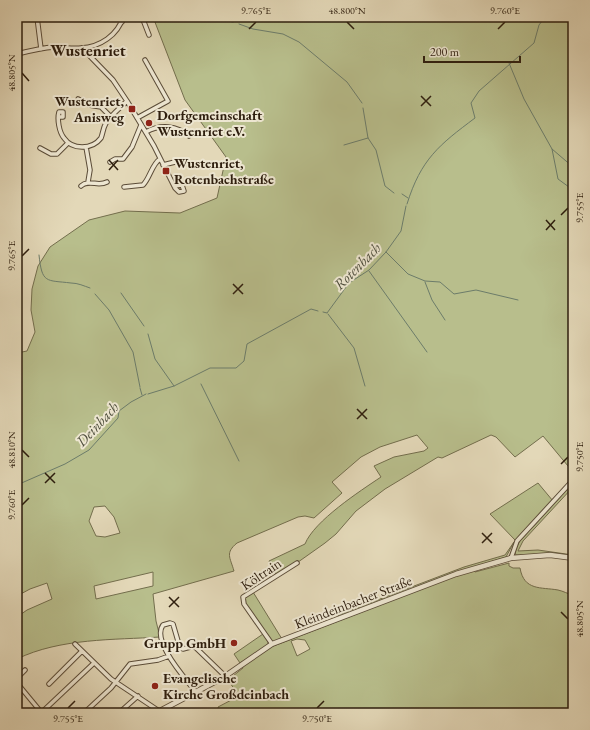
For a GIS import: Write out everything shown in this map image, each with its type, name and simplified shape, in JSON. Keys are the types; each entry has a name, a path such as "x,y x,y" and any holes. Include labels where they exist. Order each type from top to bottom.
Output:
{"street":[{"path":"37,17 41,49"},
{"path":"117,17 122,22"},
{"path":"17,54 41,49 82,48 92,46 111,36 120,26 123,17"},
{"path":"142,17 148,35"},
{"path":"82,48 113,80 146,132 174,186"},
{"path":"137,118 168,101 146,60"},
{"path":"78,99 90,105 101,107 111,117"},
{"path":"59,117 61,133 68,143 75,146 86,147 92,145 101,137 106,123 127,101"},
{"path":"110,162 115,159 123,159 129,153 141,125"},
{"path":"146,132 156,127 166,127 180,129 189,136"},
{"path":"40,148 51,154 57,154 68,143"},
{"path":"86,147 90,170 88,182"},
{"path":"124,187 143,185 160,159"},
{"path":"163,165 175,162 212,167"},
{"path":"81,186 88,182 102,185 108,182"},
{"path":"511,558 517,541 573,480"},
{"name":"Kleindeinbacher Straße","path":"158,712 225,676 272,644 477,567 511,558 550,556 573,558"},
{"name":"Költrain","path":"272,644 244,604 243,597 296,563"},
{"path":"196,691 169,656 160,633 163,625 170,623 173,624 180,648 183,649 194,646 225,676"},
{"path":"75,644 116,682 138,696 158,712"},
{"path":"49,684 82,651"},
{"path":"84,713 116,682 130,664 158,660 169,656"},
{"path":"17,683 41,713 94,663"},
{"path":"17,678 25,670"},
{"path":"120,712 138,696"}],"green space":[{"path":"153,17 573,17 573,472 543,436 515,457 496,437 491,435 442,458 438,457 385,489 356,511 336,534 325,543 277,577 269,561 305,544 310,535 327,516 381,477 374,466 394,457 424,451 428,448 417,435 380,447 361,457 332,482 342,493 314,518 305,516 298,517 233,546 230,553 230,559 234,571 153,594 156,621 160,637 87,641 51,647 17,659 17,617 27,610 52,599 47,583 30,589 17,596 17,353 27,351 35,332 31,310 32,289 38,266 50,247 89,220 125,211 180,213 217,198 226,157 185,100","holes":["105,506 114,517 120,533 105,537 96,536 89,521 94,507","153,572 153,586 96,599 94,586"]},
{"path":"573,482 573,487 523,541 518,551 538,550 573,556 516,555 514,551 520,541"},
{"path":"538,483 553,501 515,540 490,514"},
{"path":"514,542 506,557 467,569 339,617 338,615 464,567 505,555"},
{"path":"509,563 509,566 513,568 520,568 525,581 529,584 540,588 558,590 573,595 573,713 220,713 218,707 239,696 228,680 243,668 242,666 271,647 447,579 473,570 475,572","holes":["297,639 305,640 310,649 297,656 291,641"]},
{"path":"253,592 282,639 273,643 246,606 244,599"},
{"path":"263,634 268,640 268,645 240,663 234,654"}],"waterway":[{"path":"210,17 233,22"},
{"name":"Rotenbach","path":"407,204 412,188 425,164 441,145 475,118 471,103 479,91 534,43 539,25 545,17"},
{"path":"239,24 253,29 283,34 299,42 347,82 362,103"},
{"path":"509,63 524,99 552,149 558,179 573,190"},
{"path":"363,108 368,138 376,150 385,186 394,193"},
{"path":"344,145 368,138"},
{"path":"552,149 573,167"},
{"path":"402,194 408,198"},
{"name":"Rotenbach","path":"323,312 327,313 349,283 369,270 386,252 401,231 406,206"},
{"path":"386,252 408,274 425,281 440,282 454,294 476,290 518,300"},
{"path":"39,255 42,271 47,279 90,288"},
{"path":"369,271 427,352"},
{"path":"425,282 432,300 445,320"},
{"path":"121,293 144,326"},
{"path":"95,294 109,310 133,352 140,387"},
{"name":"Rotenbach","path":"148,394 174,386 210,368 236,368 244,361 247,344 311,309 318,311"},
{"path":"328,314 354,348 365,386"},
{"path":"148,334 155,359 174,386"},
{"path":"201,384 239,461"},
{"path":"140,388 142,395"},
{"name":"Deinbach","path":"17,485 65,464 89,450 118,418 119,411 131,402 146,394"}],"place":[{"name":"Wustenriet, Anisweg","path":"132,109"},
{"name":"Dorfgemeinschaft Wustenriet e.V.","path":"149,123"},
{"name":"Wustenriet, Rotenbachstraße","path":"166,171"},
{"name":"Grupp GmbH","path":"234,643"},
{"name":"Evangelische Kirche Großdeinbach","path":"155,686"}],"district":[{"name":"Wustenriet","path":"88,50"}]}
